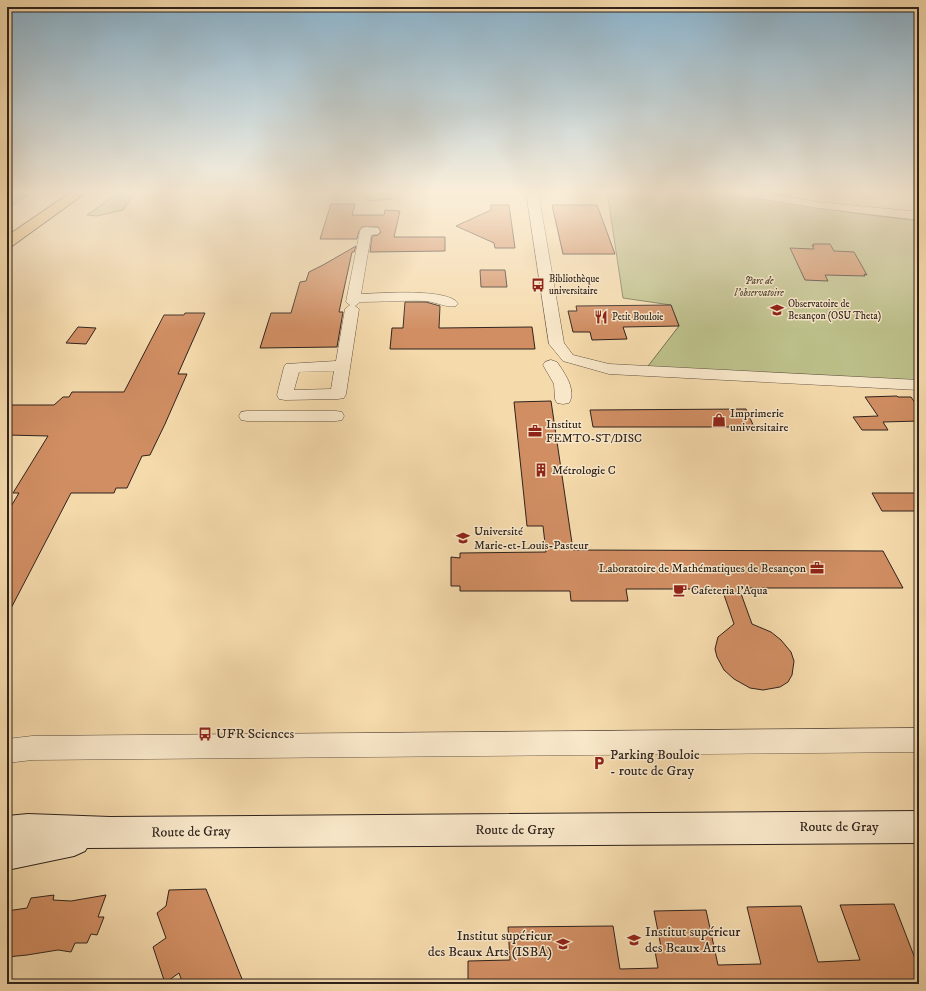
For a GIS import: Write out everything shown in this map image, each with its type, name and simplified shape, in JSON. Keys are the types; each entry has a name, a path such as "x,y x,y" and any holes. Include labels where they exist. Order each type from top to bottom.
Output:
{"main road":[{"name":"Route de Gray","path":"7,832 28,830 110,833 919,827"},
{"name":"Route de Gray","path":"7,854 110,833"}],"street":[{"path":"343,366 365,237"},
{"path":"540,237 557,344 568,358 609,369 919,385"},
{"path":"353,303 426,298 443,299 451,303"},
{"path":"551,365 562,384 563,399"},
{"path":"247,416 336,411 266,406"},
{"path":"7,750 40,748 919,740"}],"green space":[{"name":"Parc de l'observatoire","path":"614,237 919,237 919,384 645,370 679,326 671,305 623,298"}],"building":[{"path":"321,237 357,237 357,239 320,239"},
{"path":"372,237 445,237 445,251 370,252"},
{"path":"481,237 513,237 515,248 495,248 494,243"},
{"path":"559,237 609,237 615,254 563,254"},
{"path":"813,244 830,244 834,251 854,252 867,275 825,275 828,281 805,280 790,248 814,249"},
{"path":"356,246 354,252 352,252 339,312 343,312 337,347 260,348 271,313 291,313 300,282 306,281 309,272"},
{"path":"480,270 505,270 507,287 481,287"},
{"path":"405,302 426,302 440,306 439,328 532,327 535,349 390,349 392,328 403,328"},
{"path":"671,305 679,326 623,327 627,339 592,340 590,332 573,332 568,311 577,311 576,306"},
{"path":"185,313 205,313 178,374 187,374 150,455 142,456 127,488 116,488 114,493 71,493 7,616 7,513 19,493 13,493 48,436 7,435 7,405 54,405 63,397 69,397 72,392 124,392 164,315 184,315"},
{"path":"78,327 96,328 86,344 66,343"},
{"path":"865,397 911,397 919,408 919,421 883,422 888,430 862,430 853,417 878,416"},
{"path":"551,401 573,550 883,551 903,588 739,588 752,624 771,632 781,640 791,652 794,661 792,675 788,682 780,687 763,690 750,688 734,679 724,670 717,657 715,649 718,637 734,624 722,589 626,589 628,601 571,601 570,591 460,591 460,586 451,586 451,557 460,558 460,553 546,552 543,526 527,526 514,402"},
{"path":"746,409 754,427 593,427 590,410"},
{"path":"872,493 919,493 919,511 882,511"},
{"path":"206,889 244,984 183,984 179,973 165,983 153,947 166,938 157,913 166,906 169,890"},
{"path":"54,895 53,900 71,901 106,895 98,917 104,917 97,935 91,934 87,943 75,943 71,952 58,950 7,957 7,911 27,908 31,898"},
{"name":"Institut supérieur des Beaux Arts (ISBA)","path":"894,904 916,961 919,961 919,984 468,984 468,961 510,960 508,927 613,926 620,969 658,968 655,951 662,952 654,911 706,910 718,965 761,964 747,907 801,906 818,962 860,960 840,905"}],"place":[{"name":"Bibliothèque universitaire","path":"538,285"},
{"name":"Observatoire de Besançon (OSU Theta)","path":"777,310"},
{"name":"Petit Bouloie","path":"601,317"},
{"name":"Imprimerie universitaire","path":"719,420"},
{"name":"Institut FEMTO-ST/DISC","path":"535,431"},
{"name":"Métrologie C","path":"541,470"},
{"name":"Université Marie-et-Louis-Pasteur","path":"463,538"},
{"name":"Laboratoire de Mathématiques de Besançon","path":"817,568"},
{"name":"Cafeteria l'Aqua","path":"680,590"},
{"name":"UFR Sciences","path":"205,734"},
{"name":"Parking Bouloie - route de Gray","path":"599,763"},
{"name":"Institut supérieur des Beaux Arts","path":"634,940"},
{"name":"Institut supérieur des Beaux Arts (ISBA)","path":"563,944"}]}
